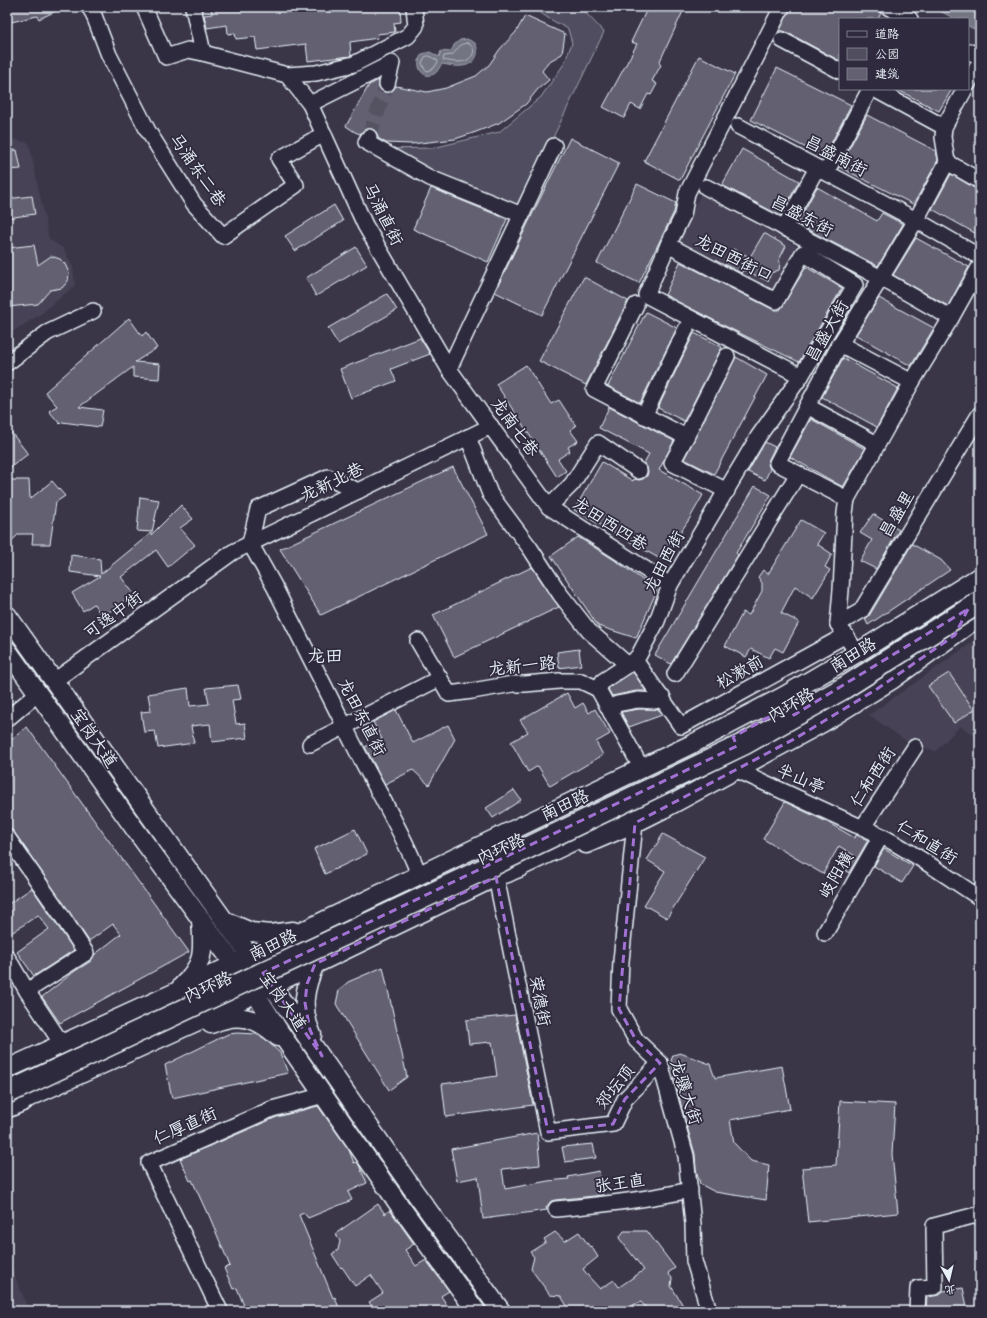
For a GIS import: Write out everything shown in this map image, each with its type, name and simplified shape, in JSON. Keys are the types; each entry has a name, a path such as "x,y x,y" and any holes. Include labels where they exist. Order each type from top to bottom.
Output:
{"highway":[{"path":"501,874 767,745 837,707 906,663 977,604"},
{"name":"内环路","path":"7,1082 643,782 736,736 779,713 861,665 977,604"},
{"name":"内环路","path":"11,1098 744,744 844,688 977,604"}],"main road":[{"name":"南田路","path":"7,1069 176,992 642,769 727,726 784,696 858,653 980,576"},
{"name":"南田路","path":"11,1098 190,1006 250,987 367,931 390,912 418,899 461,886 737,746 859,677 977,604"},
{"path":"267,979 315,964 342,951 367,931 461,886 563,853 634,823 737,770 858,702 893,679 955,635 977,604"},
{"name":"宝岗大道","path":"7,614 322,1056 414,1191 501,1311"},
{"name":"宝岗大道","path":"7,650 132,826 201,918 250,987 397,1202 476,1311"},
{"path":"176,992 199,966 202,953 201,918"},
{"path":"224,920 251,932 270,934 290,932 311,927"},
{"path":"315,964 307,984 305,1004 310,1030 322,1056"},
{"path":"149,1043 250,987"},
{"path":"149,1043 190,1006"},
{"path":"7,1118 220,1020 229,1018 240,1017 251,1019 269,1029 297,1056"},
{"path":"11,1098 149,1043 202,1029"}],"street":[{"name":"马涌东二巷","path":"89,7 93,13 121,79 148,131 194,204 223,236 296,185 279,159 324,134"},
{"path":"144,7 166,57 188,50 287,75 316,73 354,64 408,36 416,26 414,7"},
{"path":"193,7 204,53"},
{"name":"龙田西街口","path":"758,437 801,376 856,285 803,253 776,301 718,272 668,244 683,215 687,193 782,7"},
{"path":"889,12 907,18"},
{"path":"782,40 839,70"},
{"path":"969,52 980,58"},
{"path":"969,82 980,62"},
{"path":"310,104 392,64 388,84"},
{"name":"马涌直街","path":"287,75 310,104 365,225 449,369"},
{"path":"784,228 822,170 869,90"},
{"path":"876,90 943,132"},
{"path":"916,220 947,162 943,132 964,90"},
{"name":"昌盛南街","path":"738,126 916,220 980,258"},
{"path":"369,137 366,142 430,178 522,215"},
{"path":"449,369 554,146"},
{"path":"947,162 980,181"},
{"name":"昌盛东街","path":"706,187 881,278 951,318"},
{"name":"昌盛大街","path":"798,474 777,463 840,344 916,220"},
{"path":"668,244 646,295 801,376"},
{"path":"858,653 842,629 844,513 847,499 912,382 951,318 980,266"},
{"path":"636,305 594,389 686,437"},
{"path":"7,363 46,333 93,311"},
{"path":"644,416 686,329"},
{"path":"840,344 912,382"},
{"path":"727,356 672,463 727,490"},
{"name":"龙南七巷","path":"449,369 550,507"},
{"path":"807,406 878,444"},
{"name":"昌盛里","path":"842,629 861,612 937,483 980,414"},
{"name":"龙新北巷","path":"194,580 233,552 491,426"},
{"name":"松漱前","path":"468,437 490,494 530,548 560,594 589,631 632,663 663,698 681,726 842,629"},
{"name":"龙田西街","path":"600,692 603,681 632,663 657,621 670,585 758,437"},
{"path":"550,507 572,484 598,443 639,471"},
{"path":"675,674 798,474 847,499"},
{"path":"250,544 258,509 328,477 358,491"},
{"name":"龙田西四巷","path":"550,507 670,585"},
{"name":"龙田东直街","path":"250,544 274,586 346,727 355,748 403,837 416,867"},
{"name":"可逸中街","path":"54,681 194,580"},
{"path":"310,744 440,678 418,641"},
{"name":"龙新一路","path":"440,678 449,694 513,684 560,681 581,681 600,692"},
{"path":"600,692 642,769"},
{"path":"7,719 38,693"},
{"path":"784,696 794,715"},
{"path":"611,713 614,706 617,704 638,700 656,700 663,698"},
{"path":"727,726 737,746"},
{"name":"仁和西街","path":"857,825 915,747"},
{"name":"半山亭","path":"737,770 857,825"},
{"name":"龙骧大街","path":"634,823 621,961 619,1009 636,1040 660,1063 686,1156 694,1224 694,1261 709,1311"},
{"name":"仁和直街","path":"857,825 900,846 980,898"},
{"name":"岐阳横","path":"825,933 881,836"},
{"path":"7,838 60,913 86,953 27,992"},
{"name":"荣德街","path":"501,874 548,1132"},
{"path":"7,957 27,992 62,1044"},
{"name":"郊坛顶","path":"548,1132 613,1124 626,1099 660,1063"},
{"name":"仁厚直街","path":"220,1311 149,1163 272,1109 324,1095"},
{"name":"张王直","path":"556,1210 607,1205 690,1190"},
{"path":"917,1311 918,1288 935,1287 934,1226 980,1214"}],"highlighted area":[{"path":"968,609 955,635 877,689 796,738 635,823 619,1009 636,1040 660,1063 625,1099 613,1124 548,1132 496,877 315,964 307,984 305,1003 310,1030 322,1056 263,973 737,746 733,737 789,706 794,715"}],"shaded area":[{"path":"7,138 29,143 49,239 63,248 73,267 75,285 41,314 7,335"},
{"path":"701,193 796,246 772,292 677,243"},
{"path":"980,637 980,740 960,726 936,751 915,747 869,715"},
{"path":"7,1256 29,1311 7,1311"}],"green space":[{"path":"553,8 583,10 604,32 518,210 447,180 386,149 433,148 499,132 541,97 564,64 572,43 568,29 538,11"}],"water":[{"path":"933,7 980,7 980,32 969,26 969,18 953,18"},
{"path":"467,39 475,43 477,47 477,54 476,58 467,65 455,66 442,64 434,74 430,75 426,75 420,70 419,63 422,54 430,52 439,57 441,51 450,52 454,45 460,40"}],"building":[{"path":"7,7 63,7 39,19 37,16 7,23"},
{"path":"211,7 297,7 298,12 340,7 400,7 401,22 394,23 395,32 377,34 378,38 350,42 351,56 308,61 306,44 257,50 255,37 236,39 235,33 228,34 227,25 207,28 204,15 212,14"},
{"path":"648,7 685,7 659,63 661,65 652,81 657,84 651,95 648,94 640,109 631,104 624,118 603,107 637,44 631,42"},
{"path":"791,7 870,7 881,13 878,18 839,18 839,60 780,30"},
{"path":"525,16 565,34 562,54 548,62 542,71 549,80 538,89 526,104 499,123 455,139 411,144 386,143 378,138 377,133 373,129 365,129 360,134 346,126 369,85 379,80 379,87 385,93 389,93 396,86 427,92 446,88 476,76 489,65 500,49 516,32"},
{"path":"699,56 735,74 680,180 644,161"},
{"path":"777,68 851,105 824,157 751,120"},
{"path":"898,90 951,90 939,111"},
{"path":"867,115 936,151 938,160 913,204 839,167"},
{"path":"570,138 619,163 542,315 495,292"},
{"path":"742,149 799,181 781,216 722,185"},
{"path":"17,150 21,169 7,170 7,151"},
{"path":"951,174 980,190 980,236 932,209"},
{"path":"637,184 676,203 674,212 639,283 597,263"},
{"path":"817,187 877,221 882,213 903,224 878,266 797,224"},
{"path":"431,188 507,219 488,262 413,229"},
{"path":"32,196 35,214 7,218 7,199"},
{"path":"334,205 343,221 295,251 285,236"},
{"path":"764,233 786,246 779,260 779,270 771,273 768,281 744,270 741,273 725,265 733,249 750,257"},
{"path":"916,238 969,267 948,306 893,275"},
{"path":"34,245 38,265 51,256 60,259 65,264 69,273 68,281 62,288 50,290 38,304 7,307 7,248"},
{"path":"356,247 367,265 316,296 306,278"},
{"path":"680,262 776,310 780,310 806,267 842,288 799,362 665,295"},
{"path":"584,277 628,301 586,385 539,361"},
{"path":"387,294 397,310 338,344 328,328"},
{"path":"879,298 934,328 911,366 856,335"},
{"path":"646,312 677,328 640,403 608,386"},
{"path":"129,318 142,336 146,332 157,348 135,362 160,364 159,379 133,377 133,367 79,407 103,410 100,427 62,422 60,424 49,411 57,406 45,392"},
{"path":"694,333 722,347 684,421 658,408"},
{"path":"420,338 430,354 391,369 396,381 351,398 340,369"},
{"path":"736,357 767,375 714,474 684,459"},
{"path":"843,358 898,388 877,427 822,397"},
{"path":"526,365 551,404 559,400 576,426 570,430 578,441 568,447 570,451 558,459 566,471 557,477 496,384"},
{"path":"609,407 674,441 659,470 703,495 690,518 662,560 574,510 602,462 633,481 634,479 639,480 647,476 647,467 644,463 649,454 599,428"},
{"path":"811,419 865,449 843,487 790,457"},
{"path":"7,427 28,454 7,470"},
{"path":"765,442 775,447 769,459 768,464 770,469 765,480 748,472"},
{"path":"453,467 488,534 321,615 280,549"},
{"path":"7,480 29,480 30,499 52,481 65,496 56,502 50,544 32,544 33,534 19,534 7,545"},
{"path":"755,486 771,495 736,553 738,555 671,664 655,655"},
{"path":"140,497 159,500 152,532 137,531"},
{"path":"181,505 193,519 180,528 195,545 168,567 156,550 121,577 134,594 102,617 94,604 83,611 72,593 100,576 70,572 71,555 100,559 101,574 151,533 151,535"},
{"path":"873,514 899,530 876,569 860,561 872,540 860,533"},
{"path":"801,520 824,533 817,544 832,554 825,567 830,570 813,598 795,586 781,613 799,622 783,652 775,648 769,658 751,649 746,657 725,646 743,612 749,615 762,591 762,583 758,577 763,570 768,574"},
{"path":"578,537 613,559 657,590 636,638 598,626 551,556"},
{"path":"912,544 941,560 950,570 868,625 865,619 869,616"},
{"path":"532,567 559,607 454,657 433,615"},
{"path":"579,649 581,665 559,668 557,652"},
{"path":"633,672 646,691 636,691 612,696 608,689"},
{"path":"949,673 974,710 954,723 928,686"},
{"path":"238,685 241,699 232,700 236,724 245,723 247,738 212,742 210,724 191,726 194,743 158,748 155,731 144,732 141,712 151,711 148,694 188,688 190,706 209,704 206,688"},
{"path":"567,693 575,708 583,703 589,713 595,709 610,734 596,742 603,755 550,786 538,766 528,772 511,742 528,732 520,720"},
{"path":"639,709 658,709 662,715 629,727 621,712"},
{"path":"396,710 413,743 448,725 455,739 429,785 413,770 385,784 365,747 382,739 373,722"},
{"path":"27,727 189,952 60,1023 42,997 75,971 91,961 94,955 121,934 113,924 89,941 14,832 7,828 7,743"},
{"path":"514,790 521,800 493,818 486,808"},
{"path":"785,802 827,822 855,838 856,835 868,840 849,873 846,871 855,856 839,846 823,874 763,839"},
{"path":"355,829 367,854 325,874 314,849"},
{"path":"663,834 705,857 667,918 644,905 665,871 647,860"},
{"path":"884,849 913,866 902,883 874,866"},
{"path":"32,888 74,950 34,976 17,952 49,929 38,915 7,936 7,905"},
{"path":"383,967 407,1077 389,1090 336,1004 339,990 348,982"},
{"path":"515,1015 533,1105 446,1117 442,1084 497,1076 492,1042 469,1044 466,1020"},
{"path":"228,1034 256,1034 264,1038 280,1053 288,1073 172,1098 165,1065"},
{"path":"680,1053 710,1064 715,1078 782,1066 790,1109 730,1120 734,1143 751,1161 769,1165 766,1200 715,1192 700,1184 696,1169 695,1154 682,1109 671,1061 673,1055"},
{"path":"840,1101 895,1104 892,1154 898,1213 808,1222 802,1168 836,1165"},
{"path":"318,1106 349,1150 354,1163 358,1163 367,1183 348,1192 352,1200 308,1218 304,1213 299,1215 333,1298 335,1297 340,1311 246,1311 237,1288 233,1289 224,1268 230,1266 208,1213 192,1180 190,1181 180,1159 277,1117"},
{"path":"537,1133 540,1165 502,1169 505,1189 548,1181 569,1179 568,1177 599,1171 603,1195 555,1200 551,1201 546,1207 547,1210 483,1219 478,1177 457,1181 451,1149"},
{"path":"593,1144 596,1158 565,1162 562,1147"},
{"path":"378,1204 385,1214 390,1210 414,1244 405,1250 416,1266 426,1260 449,1291 441,1296 451,1311 396,1311 393,1306 386,1311 375,1311 369,1302 383,1293 371,1275 355,1286 342,1267 341,1268 332,1254 338,1250 340,1241 335,1234"},
{"path":"624,1231 647,1231 675,1268 668,1273 672,1278 671,1286 684,1307 678,1311 649,1311 641,1302 633,1305 625,1311 570,1311 561,1296 550,1295 531,1269 534,1257 530,1252 546,1242 544,1239 555,1232 565,1241 579,1232 598,1257 583,1269 600,1289 614,1280 619,1287 644,1270 619,1238"},
{"path":"963,1288 968,1311 926,1311 927,1297 940,1295 943,1291"}],"tunnel":[{"path":"369,137 387,84"}],"district":[{"name":"龙田","path":"325,656"}]}
